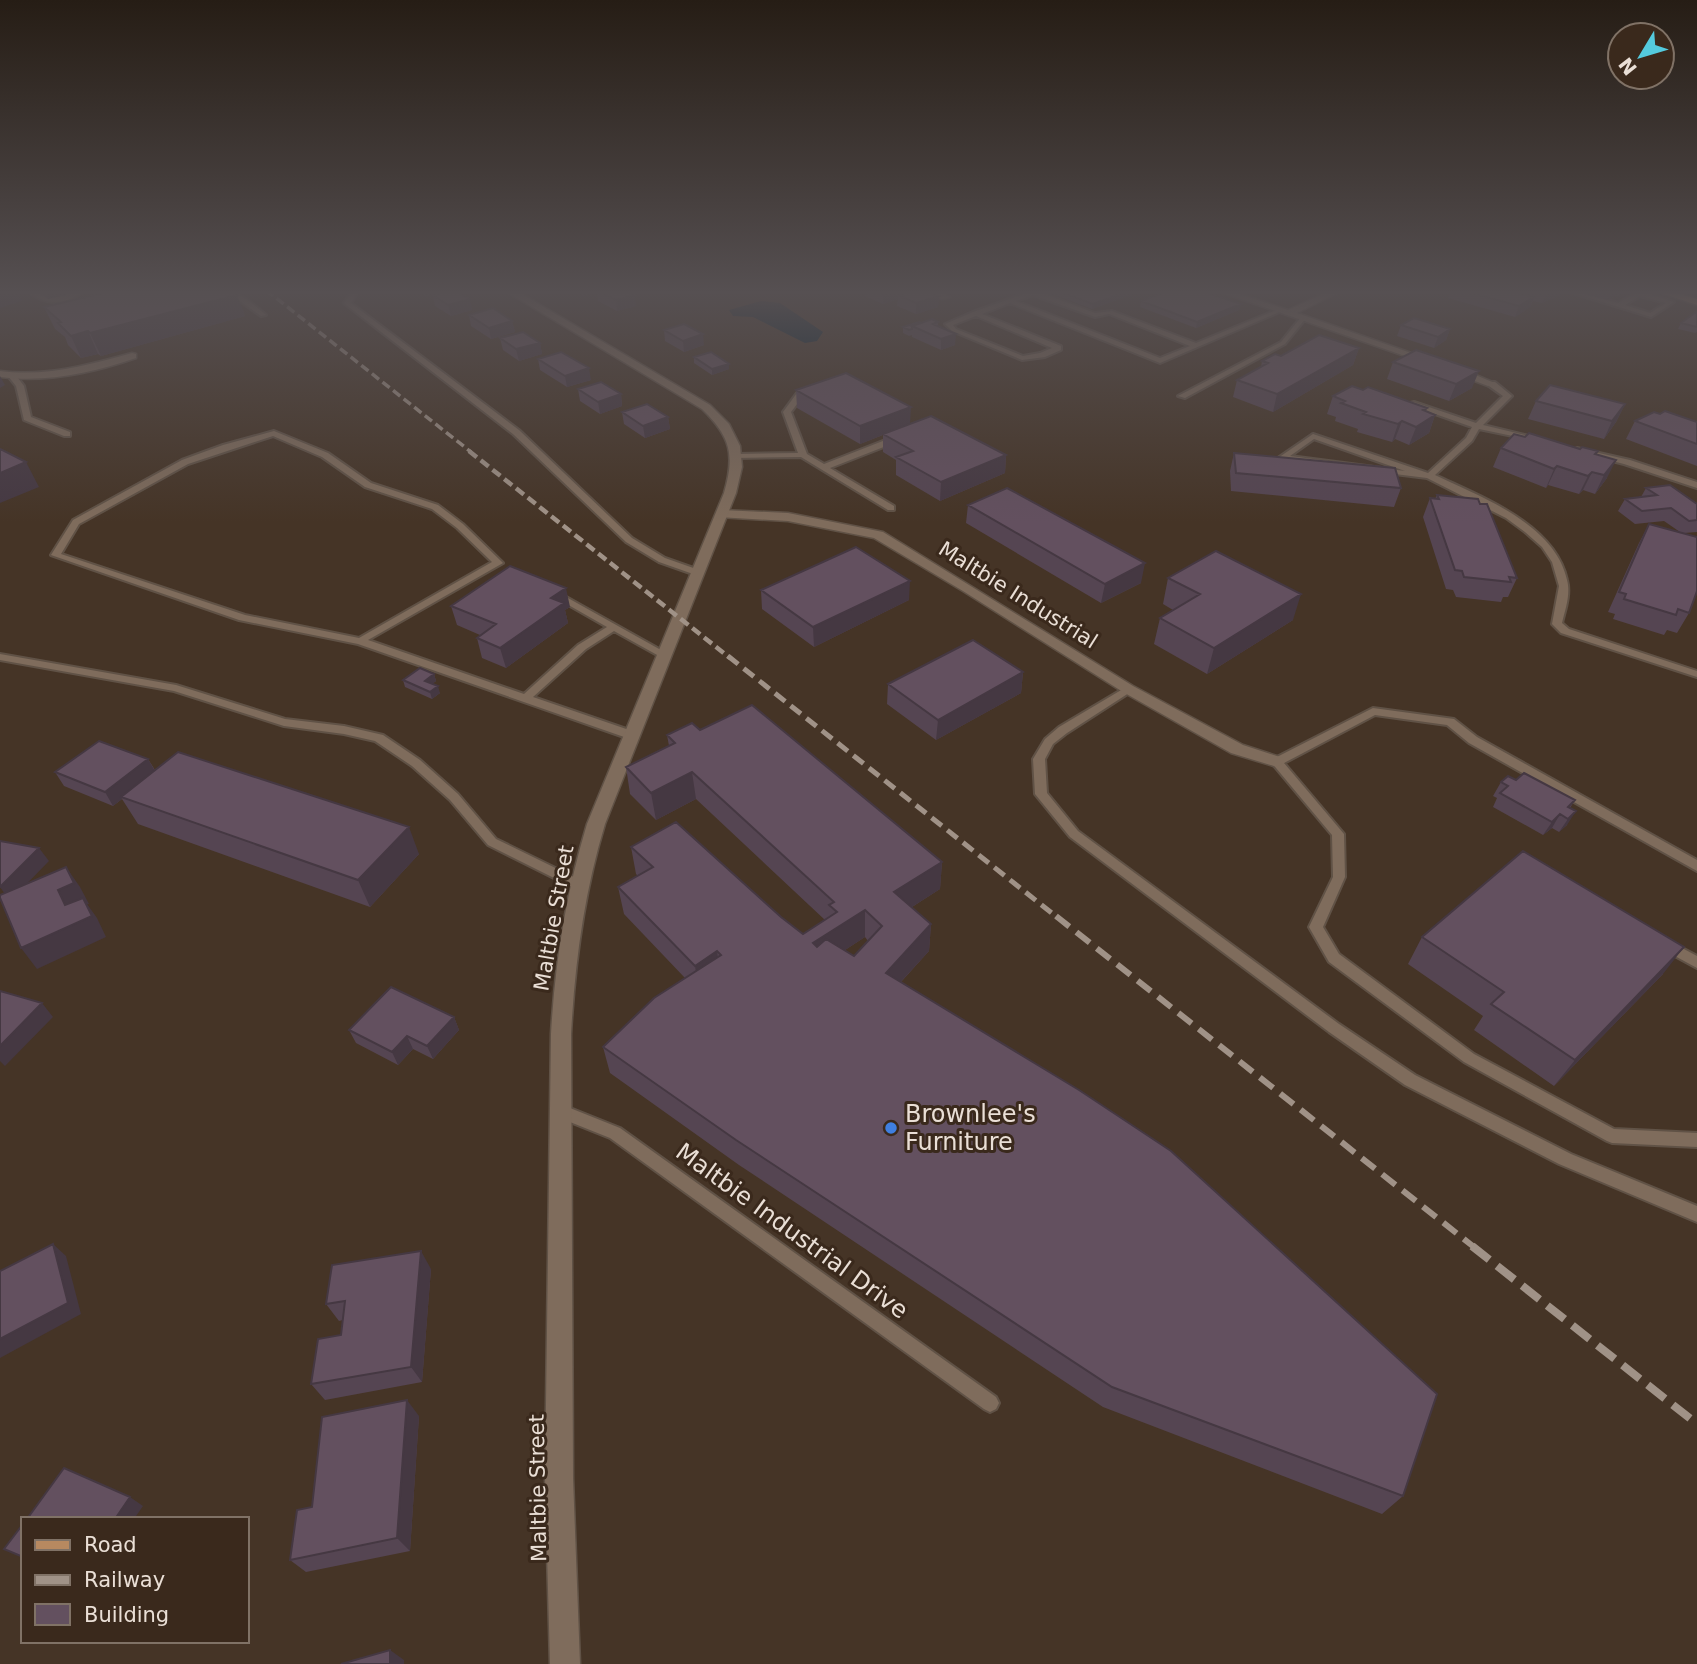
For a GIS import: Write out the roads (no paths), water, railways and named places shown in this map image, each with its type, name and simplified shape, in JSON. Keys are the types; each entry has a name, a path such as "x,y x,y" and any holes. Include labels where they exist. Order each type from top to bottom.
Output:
{"street":[{"path":"0,374 12,376 50,373 80,368"},
{"path":"640,368 706,407 725,425 736,445 737,456"},
{"path":"1445,368 1492,384"},
{"name":"Maltbie Street","path":"565,1664 559,1478 560,1111 565,966 579,885 596,824 696,572 722,514 736,472 737,456"},
{"name":"Maltbie Industrial","path":"722,514 788,517 878,535 1128,689 1237,749 1277,762"}],"lane":[{"path":"432,368 516,432 629,540 668,564 696,572"},
{"path":"1182,396 1236,368"},
{"path":"12,376 20,386 27,418 67,434"},
{"path":"1492,384 1508,396 1477,426 1469,439 1429,476 1282,458 1313,436 1429,476 1515,520 1551,550 1563,581 1557,624 1565,631 1697,674"},
{"path":"800,396 787,412 803,455"},
{"path":"1400,400 1477,426 1554,443"},
{"path":"510,570 498,563 460,526 435,507 368,485 325,455 274,433 185,462 88,516 76,523 56,555 243,618 360,641 631,735"},
{"path":"824,467 900,438"},
{"path":"1566,446 1697,485"},
{"path":"737,456 803,455 891,508"},
{"path":"360,641 498,563"},
{"path":"546,589 663,654"},
{"path":"526,698 582,647 614,627"},
{"path":"0,657 176,688 284,722 379,738 416,763 454,797 492,842 579,885"},
{"path":"1128,689 1063,730 1049,742 1039,759 1041,794 1074,834 1334,1028 1410,1080 1565,1159 1697,1214"},
{"path":"1697,866 1473,740 1450,722 1373,711 1277,762 1338,834 1339,877 1316,927 1334,958 1469,1058 1612,1136 1697,1140"},
{"path":"1652,937 1697,962"},
{"name":"Maltbie Industrial Drive","path":"560,1111 615,1133 990,1403"}],"railway":[{"path":"364,368 471,452"},
{"path":"469,451 730,658"},
{"path":"728,656 1058,918"},
{"path":"1056,916 1474,1247"},
{"path":"1472,1246 1697,1424"}],"place":[{"name":"Brownlee's Furniture","path":"891,1128"}]}
